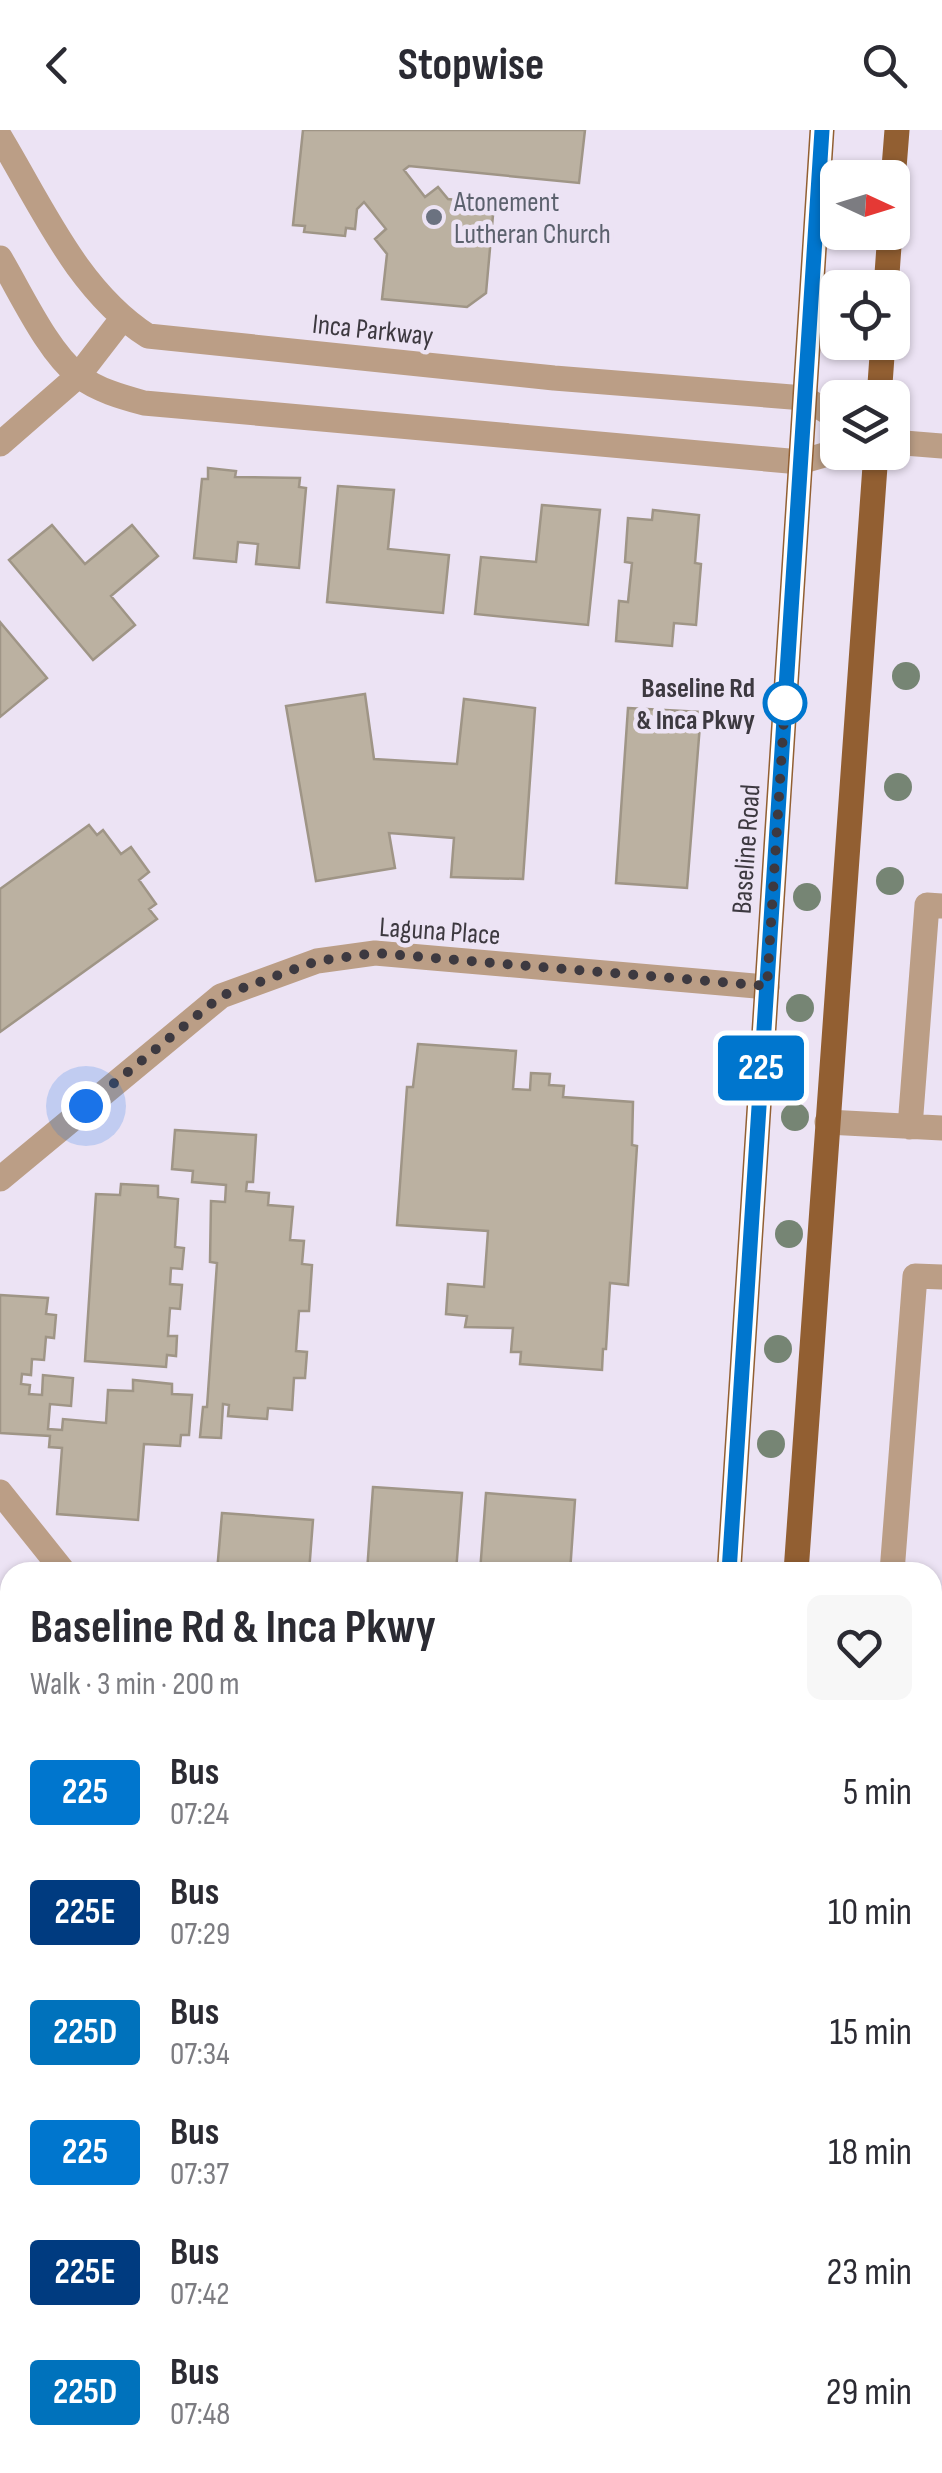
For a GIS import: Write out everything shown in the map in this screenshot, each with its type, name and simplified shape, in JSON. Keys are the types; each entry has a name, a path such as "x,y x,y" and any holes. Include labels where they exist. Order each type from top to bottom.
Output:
{"main road":[{"name":"Baseline Road","path":"730,1562 822,130"},
{"path":"894,160 896,130"},
{"path":"797,1562 875,470"}],"street":[{"name":"Inca Parkway","path":"0,137 99,297 148,336 535,376 804,398 820,407"},
{"path":"0,258 54,347 78,376 112,394 144,403 800,462 820,457"},
{"path":"0,444 78,376 122,319"},
{"path":"910,443 942,446"},
{"path":"910,1126 927,905 942,906"},
{"name":"Laguna Place","path":"0,1178 221,996 317,961 375,953 767,986"},
{"path":"827,1122 942,1128"},
{"path":"893,1562 915,1276 942,1277"},
{"path":"0,1492 56,1562"}],"building":[{"name":"Atonement Lutheran Church","path":"303,130 585,130 579,183 409,166 404,170 425,197 438,187 448,199 494,204 486,293 467,307 382,299 387,254 375,239 386,229 364,202 357,209 355,229 346,228 345,236 304,232 305,226 293,225"},
{"path":"208,468 236,471 235,477 300,478 299,487 306,488 299,568 256,564 258,544 238,542 236,562 194,558 202,479 208,479"},
{"path":"338,486 394,490 388,549 449,555 443,613 327,602"},
{"path":"542,505 600,510 588,625 475,614 481,557 536,562"},
{"path":"653,510 699,515 695,563 701,564 696,625 674,623 672,646 616,641 619,601 628,602 632,563 625,562 628,518 652,520"},
{"path":"52,525 85,564 132,525 158,556 111,596 135,625 93,660 9,560"},
{"path":"0,622 47,678 0,717"},
{"path":"0,622 47,678 0,717"},
{"path":"365,694 374,759 457,764 464,699 535,708 523,879 451,877 454,838 389,833 395,868 316,881 286,706"},
{"path":"365,694 374,759 457,764 464,699 535,708 523,879 451,877 454,838 389,833 395,868 316,881 286,706"},
{"path":"628,708 701,712 687,888 616,883"},
{"path":"89,825 97,835 103,830 121,854 131,847 149,872 139,880 156,904 149,909 157,919 0,1032 0,889"},
{"path":"418,1044 516,1051 513,1089 530,1090 531,1073 550,1074 549,1085 564,1086 563,1097 633,1102 632,1145 637,1146 628,1285 610,1283 602,1370 520,1364 521,1352 511,1352 513,1328 465,1327 467,1316 446,1314 448,1284 484,1287 488,1231 397,1225 407,1087 413,1087"},
{"path":"175,1130 256,1135 253,1182 247,1182 246,1191 269,1193 268,1205 293,1207 290,1240 304,1241 302,1264 312,1265 309,1311 299,1311 296,1351 307,1352 305,1378 294,1378 292,1410 268,1408 267,1419 228,1416 229,1405 223,1404 221,1438 200,1437 203,1407 207,1407 217,1263 210,1262 211,1201 225,1202 226,1185 192,1182 193,1171 172,1169"},
{"path":"121,1184 158,1186 158,1197 178,1199 175,1247 184,1248 182,1269 171,1268 170,1284 182,1285 180,1309 170,1308 168,1336 177,1336 176,1356 167,1355 166,1367 85,1361 96,1194 120,1195"},
{"path":"0,1295 48,1298 46,1314 56,1315 54,1338 46,1337 44,1360 32,1359 31,1375 22,1374 21,1384 30,1385 29,1394 42,1395 43,1375 73,1378 71,1406 50,1404 48,1429 62,1430 63,1419 106,1423 108,1390 133,1391 133,1380 172,1384 172,1394 192,1395 189,1435 181,1435 180,1446 144,1444 138,1520 57,1514 62,1448 49,1447 50,1436 0,1433"},
{"path":"373,1487 462,1493 457,1562 368,1562"},
{"path":"486,1493 575,1500 571,1562 481,1562"},
{"path":"222,1513 313,1520 310,1562 218,1562"}],"bus line":[{"name":"225","path":"730,1562 822,130"}],"place":[{"name":"Atonement Lutheran Church","path":"434,217"},
{"name":"Baseline Rd & Inca Pkwy","path":"785,703"}],"route":[{"path":"86,1106 221,996 317,961 375,953 767,986 786,686 785,703"}]}
